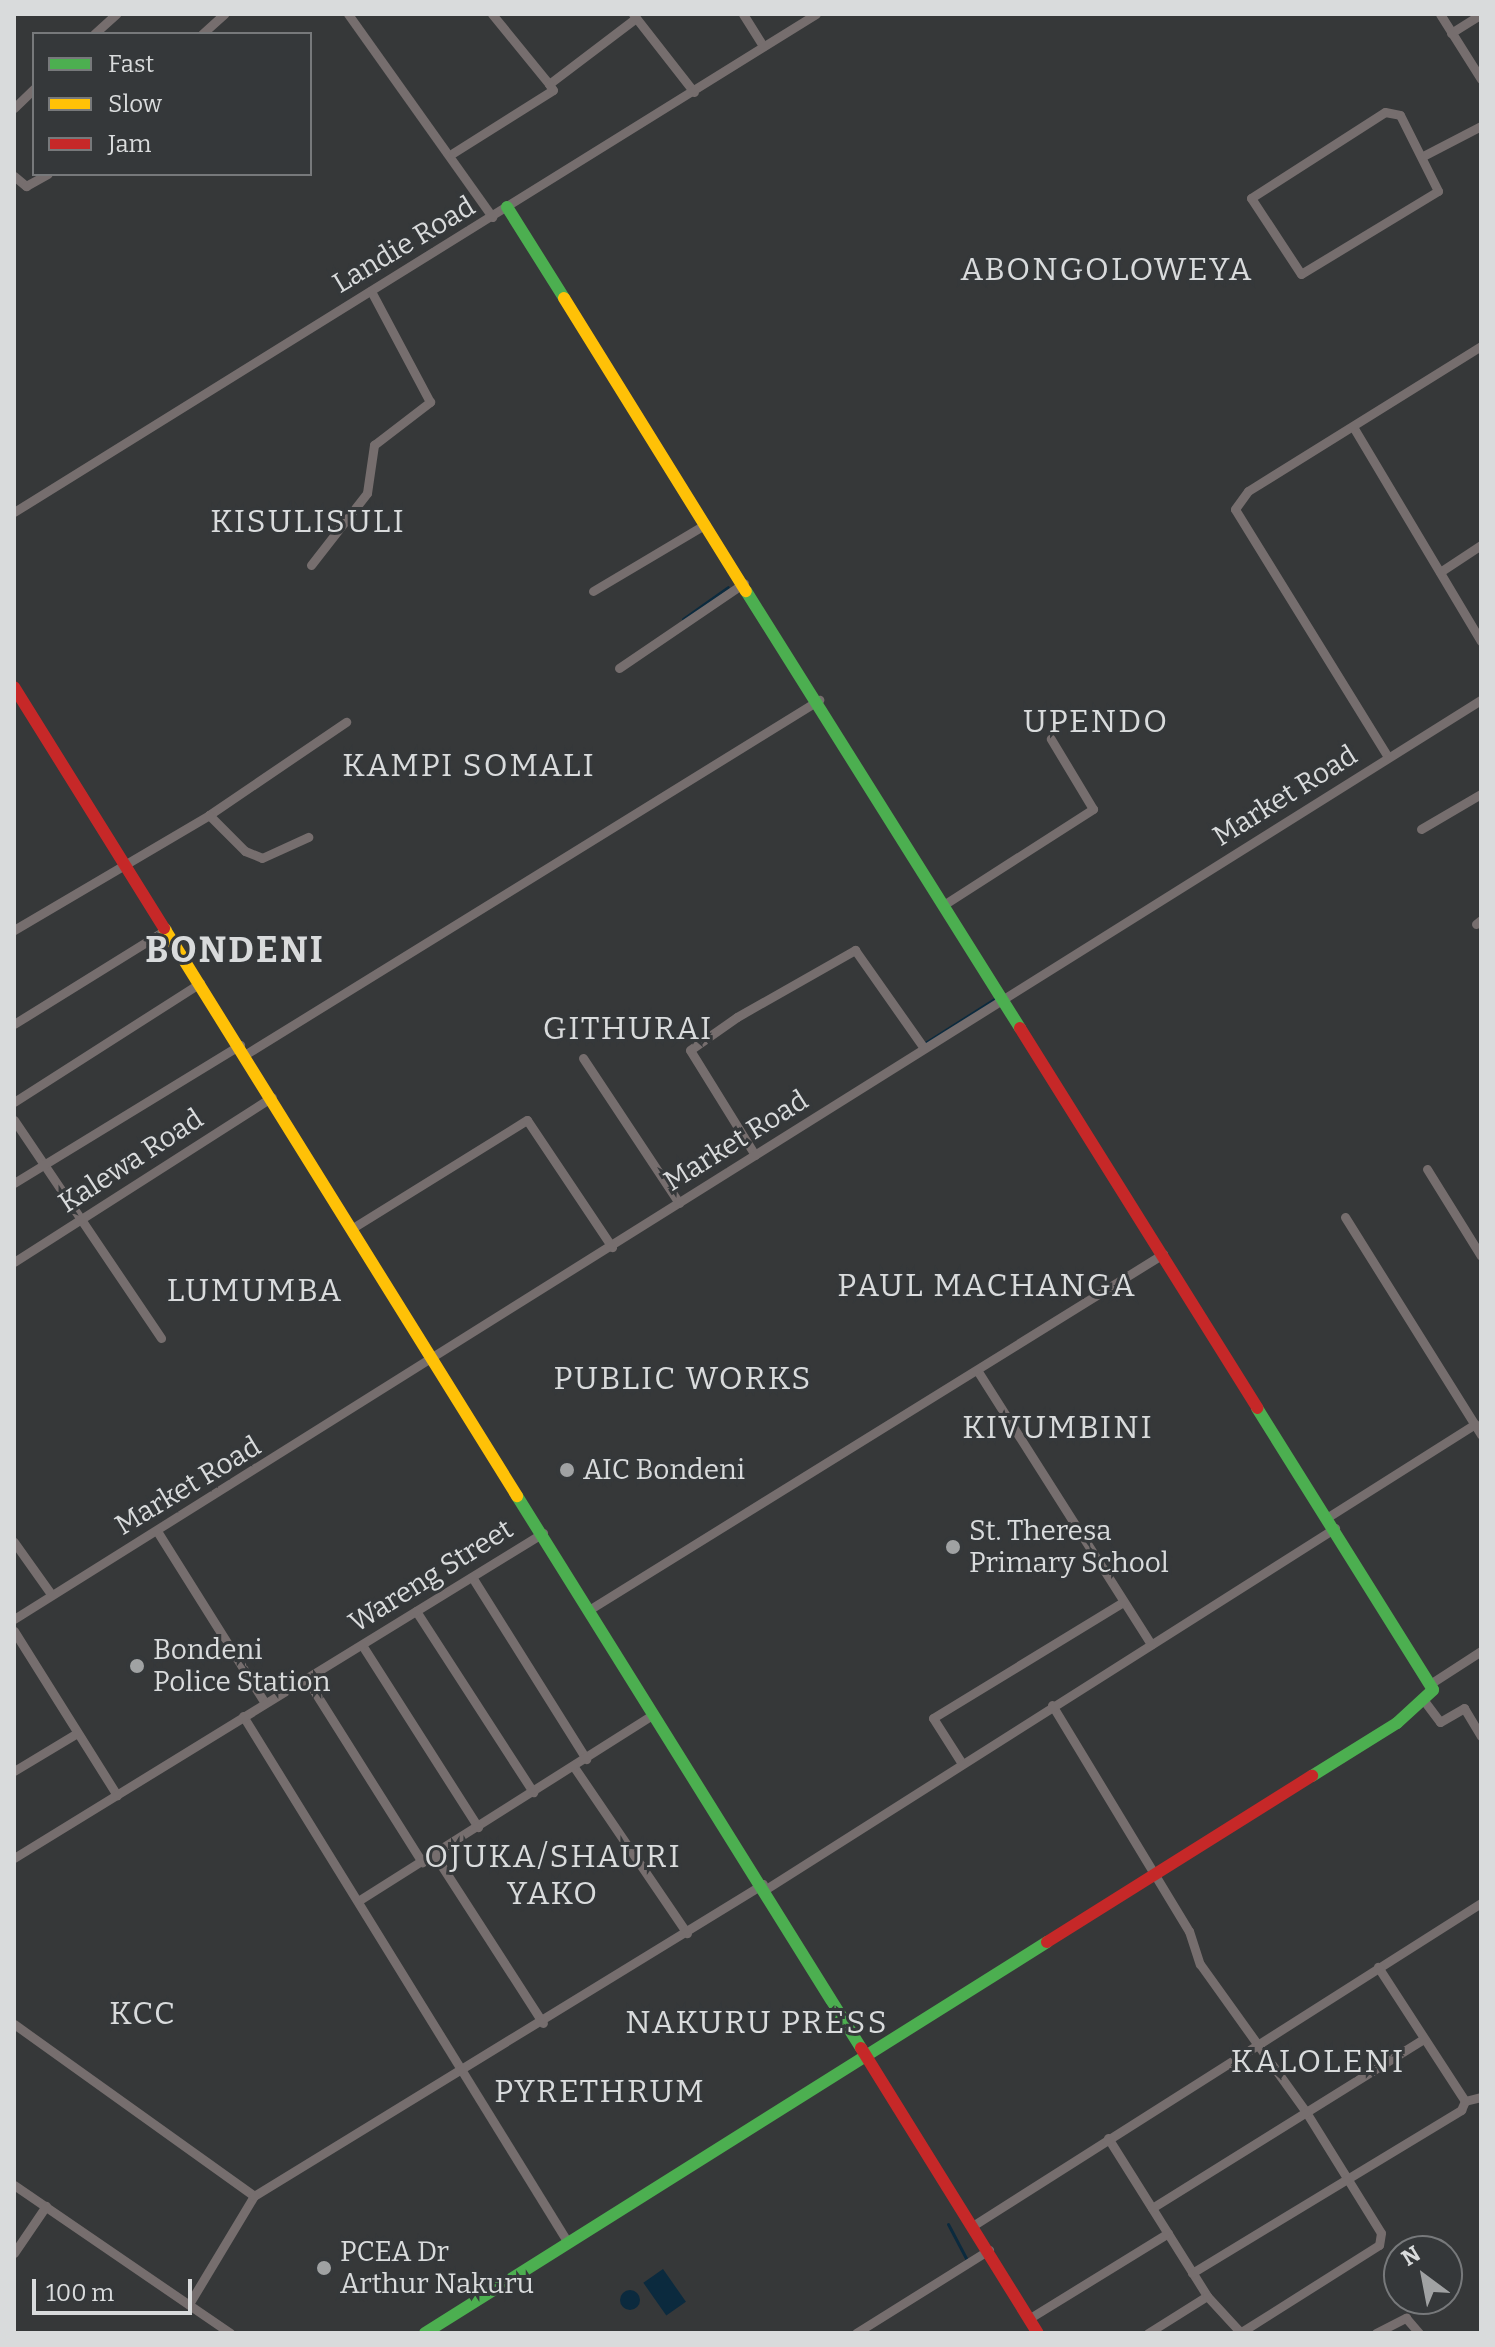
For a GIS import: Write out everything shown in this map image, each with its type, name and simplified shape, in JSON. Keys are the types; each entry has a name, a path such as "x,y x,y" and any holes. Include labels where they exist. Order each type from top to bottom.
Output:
{"street":[{"path":"96,32 116,14"},
{"path":"204,32 224,14"},
{"path":"348,14 453,153 492,217"},
{"path":"453,153 553,90 492,14"},
{"path":"743,14 763,46"},
{"name":"Landie Road","path":"14,512 816,14"},
{"path":"1440,14 1481,79"},
{"path":"1451,33 1481,14"},
{"path":"549,84 634,16 694,92"},
{"path":"14,108 32,91"},
{"path":"1385,112 1400,115 1425,155 1438,191 1309,272 1295,270 1252,207 1257,190 1385,112"},
{"path":"1425,155 1481,126"},
{"path":"14,176 26,186 44,176"},
{"path":"507,207 819,700 1430,1684"},
{"path":"311,565 367,493 374,445 430,402 371,291"},
{"path":"1388,757 1235,509 1248,491 1355,430 1481,346"},
{"path":"1355,430 1481,641"},
{"path":"593,591 706,524"},
{"path":"1440,572 1481,545"},
{"path":"619,668 744,583"},
{"path":"14,687 243,1050 351,1229 592,1608 652,1715 765,1887 974,2225 1033,2328 1168,2233"},
{"path":"14,1183 243,1050 819,700"},
{"name":"Market Road","path":"14,1619 437,1360 1003,998 1481,700"},
{"path":"14,930 209,815 346,722"},
{"path":"945,904 1093,809 1051,739"},
{"path":"1421,829 1481,794"},
{"path":"209,815 245,851 262,858 308,837"},
{"path":"14,1024 167,929"},
{"path":"755,1155 690,1050 737,1017 855,950 924,1048"},
{"path":"14,1102 200,983"},
{"path":"583,1058 679,1203"},
{"name":"Kalewa Road","path":"14,1262 272,1097"},
{"path":"14,1120 161,1338"},
{"path":"351,1229 527,1120 612,1247"},
{"path":"1427,1169 1481,1256"},
{"path":"1345,1217 1481,1435"},
{"path":"592,1608 1163,1254"},
{"path":"977,1370 1151,1644"},
{"path":"189,2304 254,2196 765,1887 1151,1644 1475,1424"},
{"path":"157,1531 265,1703"},
{"name":"Wareng Street","path":"14,1858 543,1533"},
{"path":"14,1542 51,1594"},
{"path":"472,1577 586,1759"},
{"path":"961,1762 933,1718 1123,1602"},
{"path":"416,1611 533,1792"},
{"path":"14,1631 117,1795"},
{"path":"362,1645 478,1827"},
{"path":"425,2333 867,2055 1158,1884 1425,1702 1430,1684 1481,1651"},
{"path":"306,1678 422,1862"},
{"path":"1425,1702 1440,1722 1464,1708 1481,1736"},
{"path":"1052,1705 1158,1884 1200,1964 1306,2112 1344,2178 1381,2233 1379,2245 1240,2333 1207,2296 1108,2138"},
{"path":"358,1901 652,1715"},
{"path":"243,1716 567,2241"},
{"path":"14,1771 77,1733"},
{"path":"574,1767 687,1933"},
{"path":"434,1854 543,2023"},
{"path":"974,2225 1481,1903"},
{"path":"1378,1967 1465,2101"},
{"path":"14,2024 254,2196"},
{"path":"1152,2208 1424,2039"},
{"path":"1192,2273 1465,2101 1481,2097"},
{"path":"14,2185 230,2333"},
{"path":"14,2253 46,2206"},
{"path":"856,2333 989,2250"},
{"path":"1148,2333 1207,2296"},
{"path":"1376,2333 1406,2318 1419,2333"}],"water":[{"path":"663,2269 686,2302 666,2316 643,2283"},
{"path":"630,2290 637,2293 640,2300 637,2307 630,2310 623,2307 620,2300 623,2293"}],"waterway":[{"path":"683,619 728,587"},
{"path":"925,1043 996,998"},
{"path":"948,2224 967,2260"}],"traffic: fast":[{"path":"507,207 564,298"},
{"path":"746,591 1020,1028"},
{"path":"1257,1408 1433,1690 1397,1723 1312,1776"},
{"path":"517,1496 861,2048"},
{"path":"425,2333 1047,1942"}],"traffic: slow":[{"path":"564,298 746,591"},
{"path":"164,928 517,1496"}],"traffic: jam":[{"path":"14,687 164,928"},
{"path":"1020,1028 1257,1408"},
{"path":"1047,1942 1312,1776"},
{"path":"861,2048 1038,2333"}],"place":[{"name":"AIC Bondeni","path":"567,1470"},
{"name":"St. Theresa Primary School","path":"953,1547"},
{"name":"Bondeni Police Station","path":"137,1666"},
{"name":"PCEA Dr Arthur Nakuru","path":"324,2268"}],"district":[{"name":"ABONGOLOWEYA","path":"1107,269"},
{"name":"KISULISULI","path":"308,521"},
{"name":"UPENDO","path":"1096,721"},
{"name":"KAMPI SOMALI","path":"469,765"},
{"name":"BONDENI","path":"235,951"},
{"name":"GITHURAI","path":"628,1028"},
{"name":"PAUL MACHANGA","path":"987,1285"},
{"name":"LUMUMBA","path":"255,1290"},
{"name":"PUBLIC WORKS","path":"683,1378"},
{"name":"KIVUMBINI","path":"1058,1427"},
{"name":"OJUKA/SHAURI YAKO","path":"553,1876"},
{"name":"KCC","path":"143,2013"},
{"name":"NAKURU PRESS","path":"757,2022"},
{"name":"KALOLENI","path":"1318,2061"},
{"name":"PYRETHRUM","path":"600,2091"}]}
